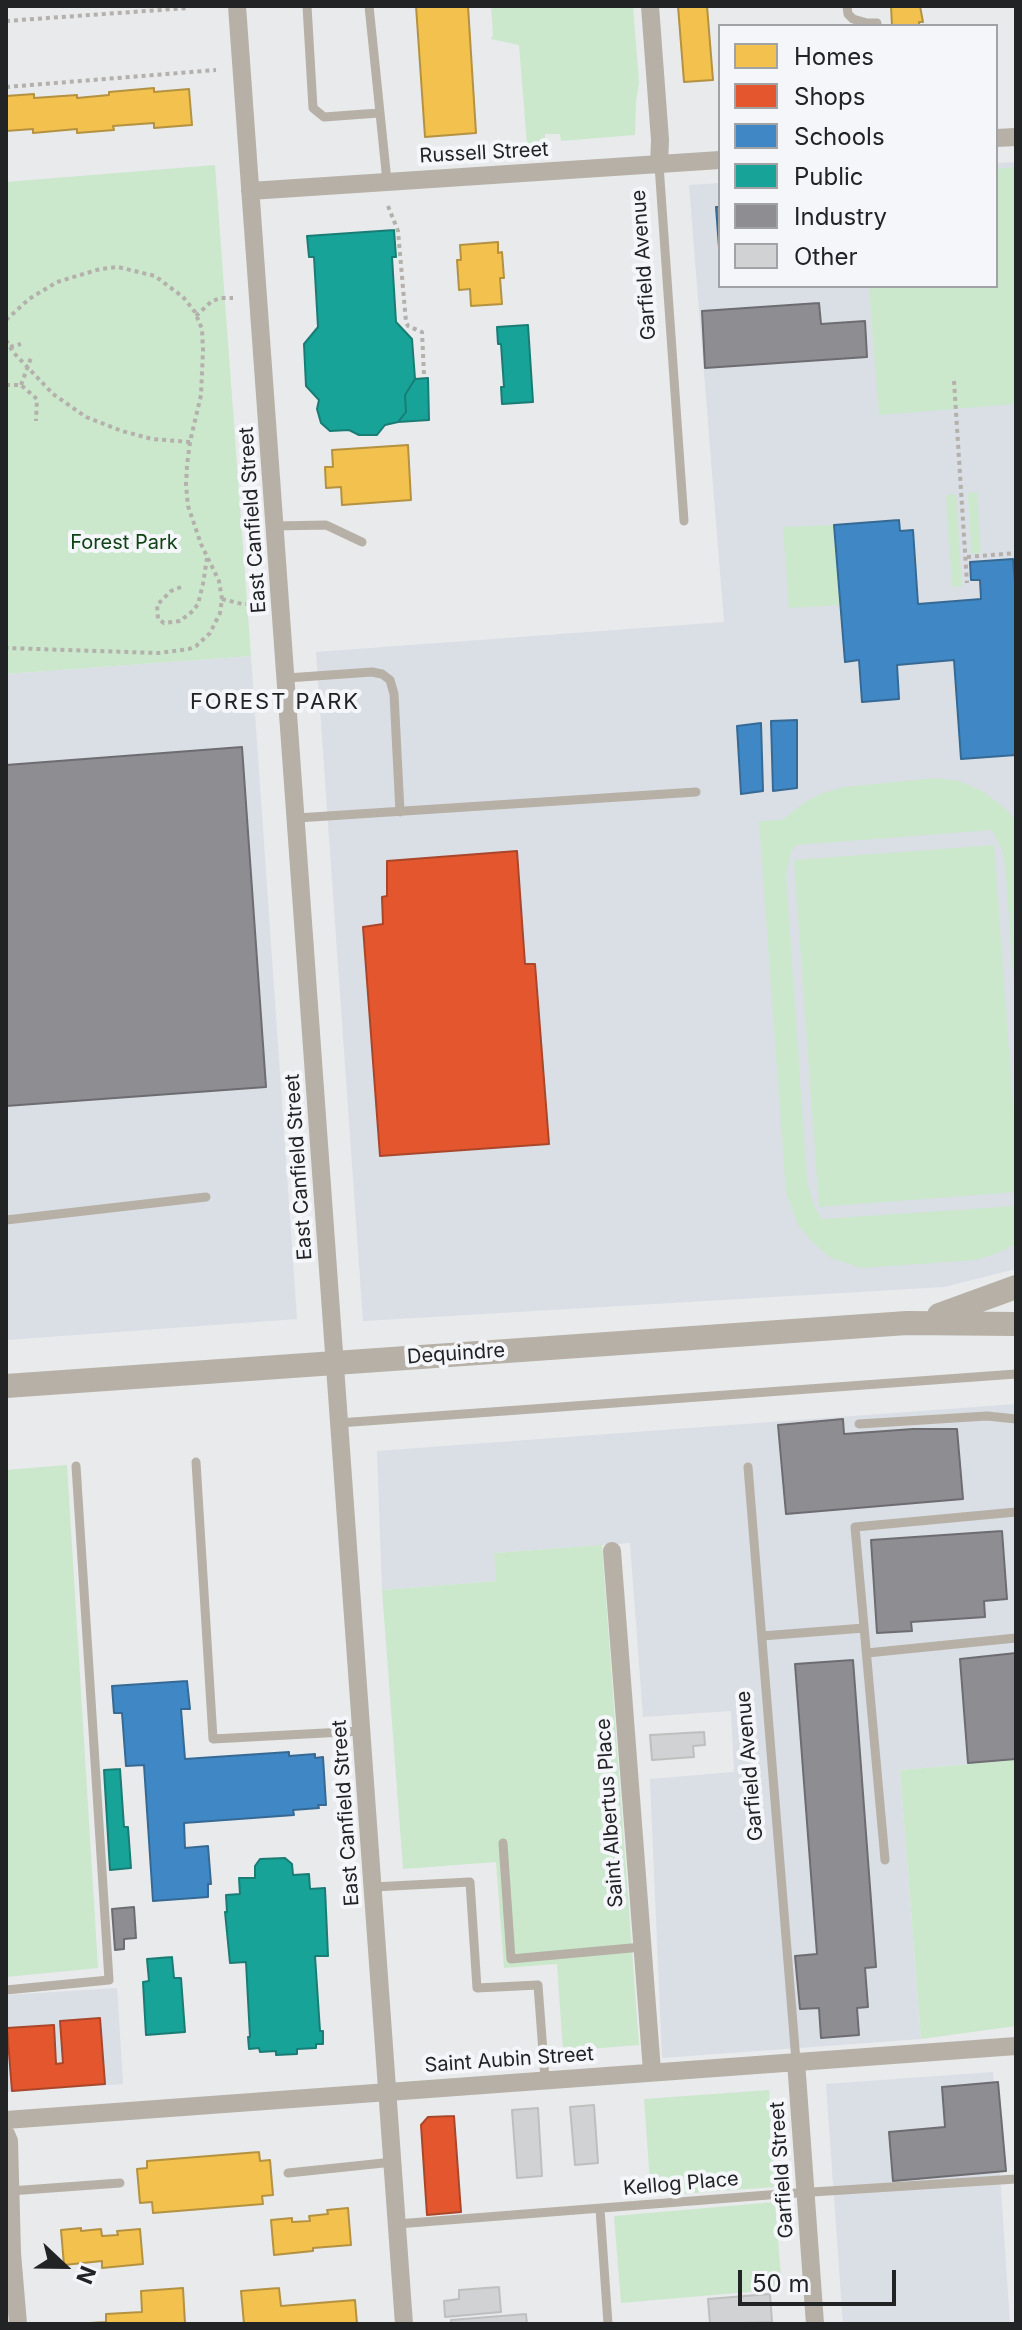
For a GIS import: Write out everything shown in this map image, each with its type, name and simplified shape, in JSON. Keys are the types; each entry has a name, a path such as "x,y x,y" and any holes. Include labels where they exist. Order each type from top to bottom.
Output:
{"street":[{"name":"East Canfield Street","path":"237,6 404,2324"},
{"name":"Garfield Avenue","path":"650,6 660,140 659,165"},
{"name":"Russell Street","path":"250,191 718,160"},
{"name":"Dequindre","path":"907,1323 951,1312 1016,1287"},
{"name":"Dequindre","path":"6,1386 907,1323 1016,1324"},
{"name":"Saint Albertus Place","path":"612,1551 652,2071"},
{"name":"Saint Aubin Street","path":"6,2120 1016,2046"},
{"name":"Garfield Street","path":"796,2061 815,2324"},
{"path":"6,2134 9,2141 9,2253 18,2324"}],"lane":[{"path":"307,6 313,108 324,117 379,113"},
{"path":"369,6 387,181"},
{"path":"847,6 848,14 853,19 877,23"},
{"name":"Garfield Avenue","path":"659,165 684,521"},
{"path":"275,526 326,525 362,542"},
{"path":"287,678 372,672 390,680 394,694 400,812"},
{"path":"297,818 696,792"},
{"path":"6,1220 206,1197"},
{"path":"339,1423 1016,1374"},
{"path":"859,1424 987,1416 1016,1419"},
{"path":"196,1462 213,1739 362,1731"},
{"path":"6,1990 109,1980 76,1466"},
{"name":"Garfield Avenue","path":"748,1467 796,2061"},
{"path":"885,1860 855,1527 1016,1512"},
{"path":"762,1636 864,1628"},
{"path":"867,1653 1016,1638"},
{"path":"503,1843 511,1959 642,1947"},
{"path":"373,1887 470,1882 477,1988 538,1985 545,2079"},
{"path":"288,2173 393,2162"},
{"name":"Kellog Place","path":"397,2224 1016,2179"},
{"path":"10,2191 120,2183"},
{"path":"600,2209 608,2324"}],"path":[{"path":"6,21 188,8"},
{"path":"6,87 216,70"},
{"path":"388,206 398,231 406,322 422,332 424,375"},
{"path":"6,320 29,299 57,282 118,267 155,276 183,297 202,329 204,372 190,442 186,485 188,506 219,581 222,599 220,613 210,633 189,649 159,653 6,648"},
{"path":"196,316 212,301 233,298"},
{"path":"6,340 27,368 53,394 86,417 152,439 190,442"},
{"path":"10,347 21,344"},
{"path":"21,385 32,355"},
{"path":"954,381 967,583"},
{"path":"6,385 21,385 37,399 36,421"},
{"path":"966,557 1016,553"},
{"path":"181,587 171,591 157,605 158,619 164,623 180,621 198,604 207,556"},
{"path":"222,599 254,604"}],"shaded area":[{"path":"1016,162 1016,1269 944,1287 363,1321 316,652 724,622 689,185 718,183 718,288 998,288 998,163"},
{"path":"251,656 297,1319 6,1340 6,674"},
{"path":"1016,1404 1016,1760 900,1770 921,2039 662,2058 650,1779 734,1772 731,1711 643,1717 630,1543 495,1553 496,1581 382,1590 377,1451"},
{"path":"117,1988 123,2084 8,2092 6,1995"},
{"path":"993,2072 1010,2324 843,2324 826,2084"}],"green space":[{"path":"491,6 633,6 639,83 635,135 561,141 560,134 545,134 545,142 527,144 519,45 491,39"},
{"name":"Forest Park","path":"215,165 251,656 6,674 6,182"},
{"path":"1016,167 1016,404 879,415 869,288 998,288 998,169"},
{"path":"977,492 981,553 971,554 968,493"},
{"path":"956,494 962,586 952,587 946,495"},
{"path":"834,525 840,605 789,608 783,527"},
{"path":"936,778 959,781 982,791 1007,810 1016,822 1016,1017 1005,862 992,830 796,845 791,852 786,875 807,1181 814,1206 822,1219 1016,1206 1016,1243 976,1260 861,1268 831,1258 812,1242 798,1225 786,1193 759,821 782,820 805,802 844,787"},
{"path":"994,845 1016,1147 1016,1192 819,1207 794,860"},
{"path":"67,1465 98,1968 6,1977 6,1470"},
{"path":"602,1545 639,2045 563,2051 557,1964 504,1968 496,1862 403,1869 382,1590 496,1581 494,1553"},
{"path":"1016,1760 1016,2026 921,2039 900,1770"},
{"path":"769,2090 775,2187 651,2196 644,2099"},
{"path":"775,2202 782,2289 621,2303 614,2216"}],"building: Homes":[{"path":"416,6 468,6 476,133 425,137"},
{"path":"678,6 707,6 713,80 684,82"},
{"path":"891,6 920,6 923,22 892,24"},
{"path":"154,88 154,92 189,89 192,125 154,128 154,123 77,133 77,129 33,133 33,129 6,131 6,96 77,95 77,98"},
{"path":"498,242 504,278 500,278 502,304 471,306 470,289 459,290 457,260 461,260 460,245"},
{"path":"408,445 411,500 342,505 341,487 326,488 325,467 333,467 332,450"},
{"path":"259,2152 260,2161 270,2160 273,2195 262,2196 263,2204 153,2213 152,2202 140,2203 137,2169 147,2168 147,2161"},
{"path":"348,2208 351,2245 274,2255 271,2220 292,2218 292,2222 310,2221 309,2216"},
{"path":"81,2228 81,2231 101,2229 102,2236 140,2229 143,2264 102,2268 102,2261 64,2265 61,2230"},
{"path":"183,2288 185,2324 74,2324 106,2322 106,2314 142,2312 141,2291"},
{"path":"279,2288 281,2306 355,2300 357,2324 244,2324 241,2291"}],"building: Shops":[{"path":"517,851 525,964 535,964 549,1144 380,1156 363,927 383,924 382,897 387,896 387,861"},
{"path":"100,2018 105,2084 12,2091 7,2028 54,2025 56,2064 63,2063 60,2021"},
{"path":"454,2116 461,2212 427,2215 421,2125 428,2117"}],"building: Schools":[{"path":"899,520 900,531 913,530 918,604 981,599 980,580 971,580 970,562 1013,559 1016,595 1016,755 961,759 954,660 897,665 899,699 862,702 859,660 845,662 834,525"},
{"path":"797,720 797,788 773,791 771,721"},
{"path":"761,723 763,791 741,794 737,726"},
{"path":"187,1681 190,1709 181,1709 185,1759 289,1752 289,1756 315,1754 315,1758 323,1757 326,1805 293,1810 294,1815 184,1823 185,1848 208,1846 211,1884 208,1884 208,1897 153,1901 144,1765 126,1766 122,1713 114,1713 112,1686"}],"building: Public":[{"path":"394,230 396,257 392,257 396,322 412,339 415,379 405,395 406,412 398,422 385,425 377,435 359,435 349,430 330,431 321,423 317,409 319,400 306,386 304,344 318,327 314,257 309,257 307,236"},
{"path":"528,325 533,402 502,404 501,387 504,387 497,327"},
{"path":"428,378 429,420 398,422 406,412 405,395 415,379"},
{"path":"120,1769 124,1827 128,1827 131,1868 110,1870 104,1770"},
{"path":"285,1858 292,1864 293,1875 309,1874 310,1889 325,1888 328,1956 315,1956 323,2044 316,2044 316,2048 297,2049 297,2054 276,2055 276,2051 249,2049 246,1962 230,1963 225,1912 226,1895 240,1894 239,1878 255,1878 255,1866 260,1859"},
{"path":"172,1957 174,1978 181,1978 185,2032 146,2035 143,1982 149,1981 147,1959"}],"building: Industry":[{"path":"819,303 821,324 865,321 867,357 705,368 702,311"},
{"path":"242,747 266,1087 6,1106 6,765"},
{"path":"843,1419 844,1434 957,1429 963,1499 786,1514 778,1425"},
{"path":"1002,1531 1007,1599 984,1601 985,1617 911,1622 912,1631 877,1633 871,1540"},
{"path":"1016,1653 1016,1759 968,1763 960,1659"},
{"path":"853,1660 876,1967 865,1968 868,2007 857,2008 859,2035 821,2038 819,2008 800,2009 795,1956 817,1954 795,1664"},
{"path":"134,1907 136,1938 124,1939 124,1949 115,1950 112,1909"},
{"path":"998,2082 1006,2171 893,2181 889,2132 945,2127 942,2087"}],"building: Other":[{"path":"704,1732 705,1745 693,1746 694,1757 652,1760 650,1735"},
{"path":"594,2105 598,2163 575,2165 570,2107"},
{"path":"538,2108 542,2176 517,2178 512,2110"},
{"path":"499,2287 501,2312 445,2317 444,2301 459,2299 459,2290"},
{"path":"770,2294 772,2322 710,2324 708,2299"},
{"path":"526,2314 527,2324 451,2324 451,2320"}],"district":[{"name":"FOREST PARK","path":"275,702"}]}
